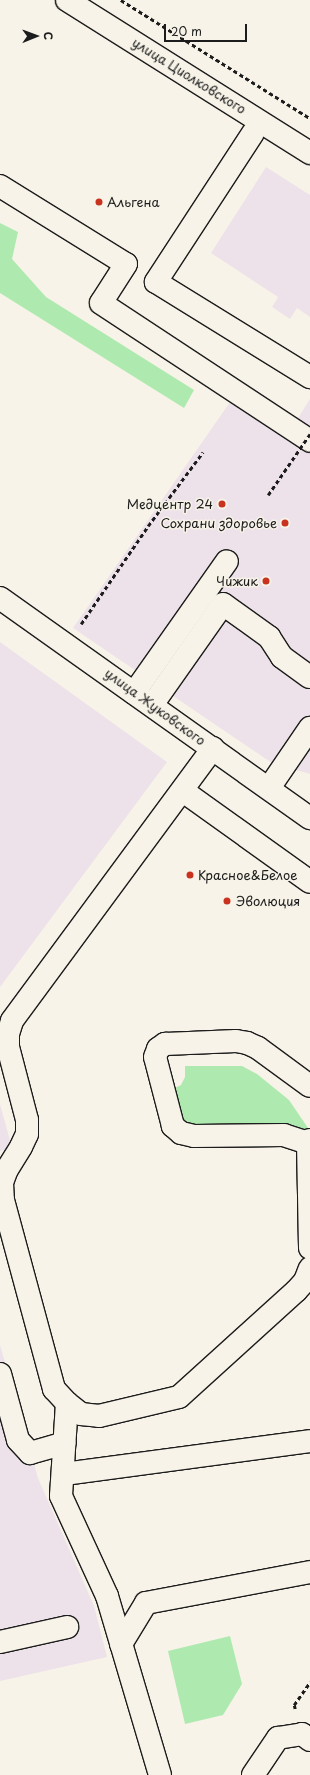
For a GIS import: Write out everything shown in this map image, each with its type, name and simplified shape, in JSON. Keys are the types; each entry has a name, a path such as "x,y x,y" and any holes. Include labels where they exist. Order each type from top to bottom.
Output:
{"street":[{"name":"улица Циолковского","path":"67,0 310,153"},
{"path":"156,282 253,133"},
{"path":"0,186 310,377"},
{"path":"126,264 101,303 310,440"},
{"path":"134,692 227,561"},
{"name":"улица Жуковского","path":"0,598 67,644 310,818"},
{"path":"152,705 223,604 269,637 282,657 310,677"},
{"path":"269,788 310,728"},
{"path":"213,748 183,791 12,1021 8,1034 8,1047 26,1120 27,1134 21,1147 7,1169 2,1183 3,1200 54,1389 67,1403 81,1414 99,1416 179,1397 296,1291 306,1281 310,1268"},
{"path":"183,791 310,882"},
{"path":"310,1086 258,1048 247,1043 236,1041 165,1044 158,1049 155,1057 173,1126 181,1134 194,1136 284,1135 309,1142 310,1248"},
{"path":"0,1374 18,1440 30,1453 65,1443"},
{"path":"67,1403 64,1474 61,1496 106,1596 160,1775"},
{"path":"64,1474 310,1441"},
{"path":"121,1644 146,1604 310,1572"},
{"path":"0,1642 67,1627"},
{"path":"253,1775 278,1738 302,1734 310,1740"}],"path":[{"path":"121,0 310,118"},
{"path":"268,495 310,434"},
{"path":"67,644 148,526 203,452"}],"shaded area":[{"path":"266,167 310,195 310,317 297,308 290,319 272,307 278,297 211,253"},
{"path":"244,382 298,418 310,399 310,774 272,763 73,628"},
{"path":"0,642 167,762 0,987"},
{"path":"0,1104 12,1148 0,1151"},
{"path":"0,1345 38,1478 94,1606 107,1657 0,1681"}],"green space":[{"path":"0,223 18,232 12,259 46,297 194,390 184,408 0,293"},
{"path":"185,1066 242,1066 257,1074 289,1100 310,1131 272,1124 193,1125 183,1119 178,1111 173,1089 181,1085 185,1077"},
{"path":"230,1636 242,1684 223,1715 185,1724 168,1651"}],"place":[{"name":"Альгена","path":"99,202"},
{"name":"Медцентр 24","path":"222,504"},
{"name":"Сохрани здоровье","path":"285,523"},
{"name":"Чижик","path":"266,581"},
{"name":"Красное&Белое","path":"190,875"},
{"name":"Эволюция","path":"227,901"}]}
